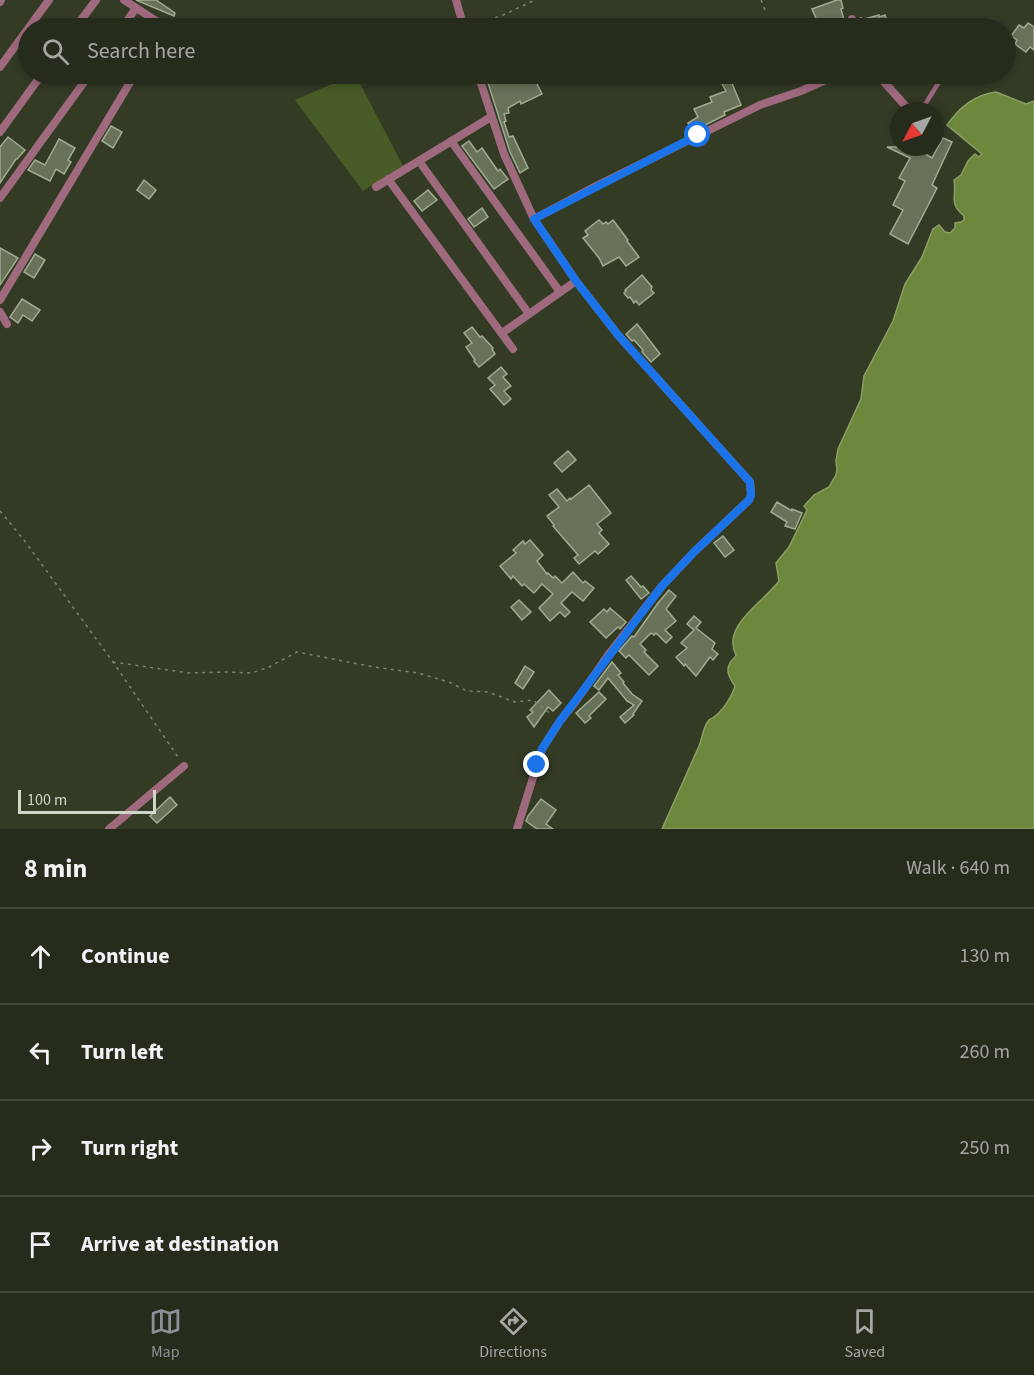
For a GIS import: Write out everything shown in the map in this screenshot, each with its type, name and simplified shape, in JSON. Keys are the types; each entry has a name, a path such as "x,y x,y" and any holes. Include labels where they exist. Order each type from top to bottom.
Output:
{"street":[{"path":"36,18 49,0"},
{"path":"82,18 96,0"},
{"path":"124,0 152,18"},
{"path":"456,0 461,18"},
{"path":"129,18 136,8"},
{"path":"0,67 18,42"},
{"path":"0,132 35,84"},
{"path":"0,198 83,84"},
{"path":"0,300 129,84"},
{"path":"481,84 504,154 534,219 576,281 618,335 750,482 751,495 749,500 662,586 560,721 542,749 517,829"},
{"path":"534,219 760,105 817,84"},
{"path":"886,84 902,102"},
{"path":"376,187 491,117"},
{"path":"451,141 560,292"},
{"path":"418,160 529,314"},
{"path":"388,179 513,349"},
{"path":"502,333 576,281"},
{"path":"0,312 7,324"},
{"path":"109,829 184,766"}],"lane":[{"path":"927,102 938,84"}],"path":[{"path":"494,18 535,0"},
{"path":"761,0 766,12"},
{"path":"0,511 24,540 113,662 184,766"},
{"path":"113,662 189,673 252,673 268,668 297,652 418,673 449,682 467,691 488,692 515,702 532,700 560,721"}],"shaded area":[{"path":"332,84 360,84 403,166 363,191 295,100"},
{"path":"996,92 1026,104 1034,101 1034,829 662,829 706,725 724,707 734,690 735,686 728,669 736,655 733,644 734,634 746,615 779,581 776,563 789,547 807,510 804,506 814,495 829,487 836,475 838,449 861,399 864,376 893,321 905,284 922,257 933,229 939,225 945,232 950,233 955,228 955,223 964,220 954,200 954,180 961,175 968,161 975,154 979,157 982,154 947,125 968,103"}],"building":[{"path":"136,0 156,0 175,13 174,16"},
{"path":"841,0 843,18 816,18 812,9"},
{"path":"885,15 886,18 868,18"},
{"path":"1028,23 1034,27 1034,50 1030,47 1026,52 1016,45 1016,29 1019,25 1024,28"},
{"path":"488,84 537,84 542,94 521,104 520,101 508,108 509,113 504,114 509,137 513,136 528,168 520,173 510,152"},
{"path":"722,84 732,84 741,105 724,112 725,115 693,131 688,123 698,117 694,109 712,102 710,97 726,91"},
{"path":"111,126 122,132 113,148 102,141"},
{"path":"8,137 25,150 0,183 0,147"},
{"path":"944,138 952,142 932,185 937,188 908,244 890,234 903,210 893,205 905,181 899,178 910,158 906,156 932,158 944,156"},
{"path":"59,139 75,148 64,174 56,169 50,181 28,170 35,160 45,165"},
{"path":"469,141 477,152 482,148 498,171 500,169 508,179 494,189 462,146"},
{"path":"144,180 156,190 149,199 137,190"},
{"path":"428,190 437,200 422,211 414,201"},
{"path":"482,208 488,217 474,227 468,219"},
{"path":"599,220 603,224 606,222 608,224 613,220 639,257 626,266 619,257 603,266 583,238 588,235 585,231"},
{"path":"0,248 18,258 0,285"},
{"path":"35,254 45,260 34,278 24,272"},
{"path":"642,275 654,293 639,305 624,293"},
{"path":"22,299 40,310 32,321 23,315 18,323 10,317"},
{"path":"637,324 660,354 651,362 642,352 643,350 626,334"},
{"path":"472,327 493,348 495,354 479,367 466,347 472,343 464,333"},
{"path":"501,367 507,374 503,377 511,386 504,391 511,399 504,405 490,389 495,385 488,378"},
{"path":"568,451 576,460 562,472 554,463"},
{"path":"589,485 611,513 597,524 602,530 599,533 609,544 598,554 595,551 579,564 574,558 578,555 547,516 559,507 549,495 557,489 567,501"},
{"path":"777,502 792,511 792,509 802,513 795,529 785,526 787,522 771,512"},
{"path":"723,536 734,550 725,557 714,543"},
{"path":"530,540 543,555 537,561 547,574 553,578 555,576 562,583 573,572 583,583 585,581 594,588 583,601 572,592 561,603 570,612 565,617 560,612 550,621 539,608 553,594 542,584 534,593 524,584 522,586 513,576 511,579 500,566 516,553 513,550 523,541 525,544"},
{"path":"631,576 649,593 641,599 626,580"},
{"path":"669,590 676,596 666,609 676,621 665,630 672,637 666,643 656,633 654,635 651,633 640,644 646,650 644,652 658,666 649,675 629,655 626,658 619,651 632,636 634,637"},
{"path":"519,600 531,612 522,620 511,607"},
{"path":"610,608 626,622 606,638 590,622 604,609 607,612"},
{"path":"694,616 701,622 696,628 715,643 712,649 718,654 713,660 710,657 696,676 676,657 687,648 681,643 694,630 687,624"},
{"path":"612,662 621,673 618,675 623,683 642,701 634,715 625,723 620,717 634,705 627,701 608,678 599,690 594,686"},
{"path":"525,666 534,672 523,689 515,683"},
{"path":"549,690 561,703 553,711 548,707 534,727 527,717 533,712 530,710"},
{"path":"599,692 606,699 585,723 576,713"},
{"path":"170,797 177,805 157,823 150,816"},
{"path":"541,799 556,810 546,824 553,829 537,829 526,821"}],"route":[{"path":"537,765 542,749 560,721 662,586 749,500 751,495 750,482 599,312 534,219 698,135"}]}
